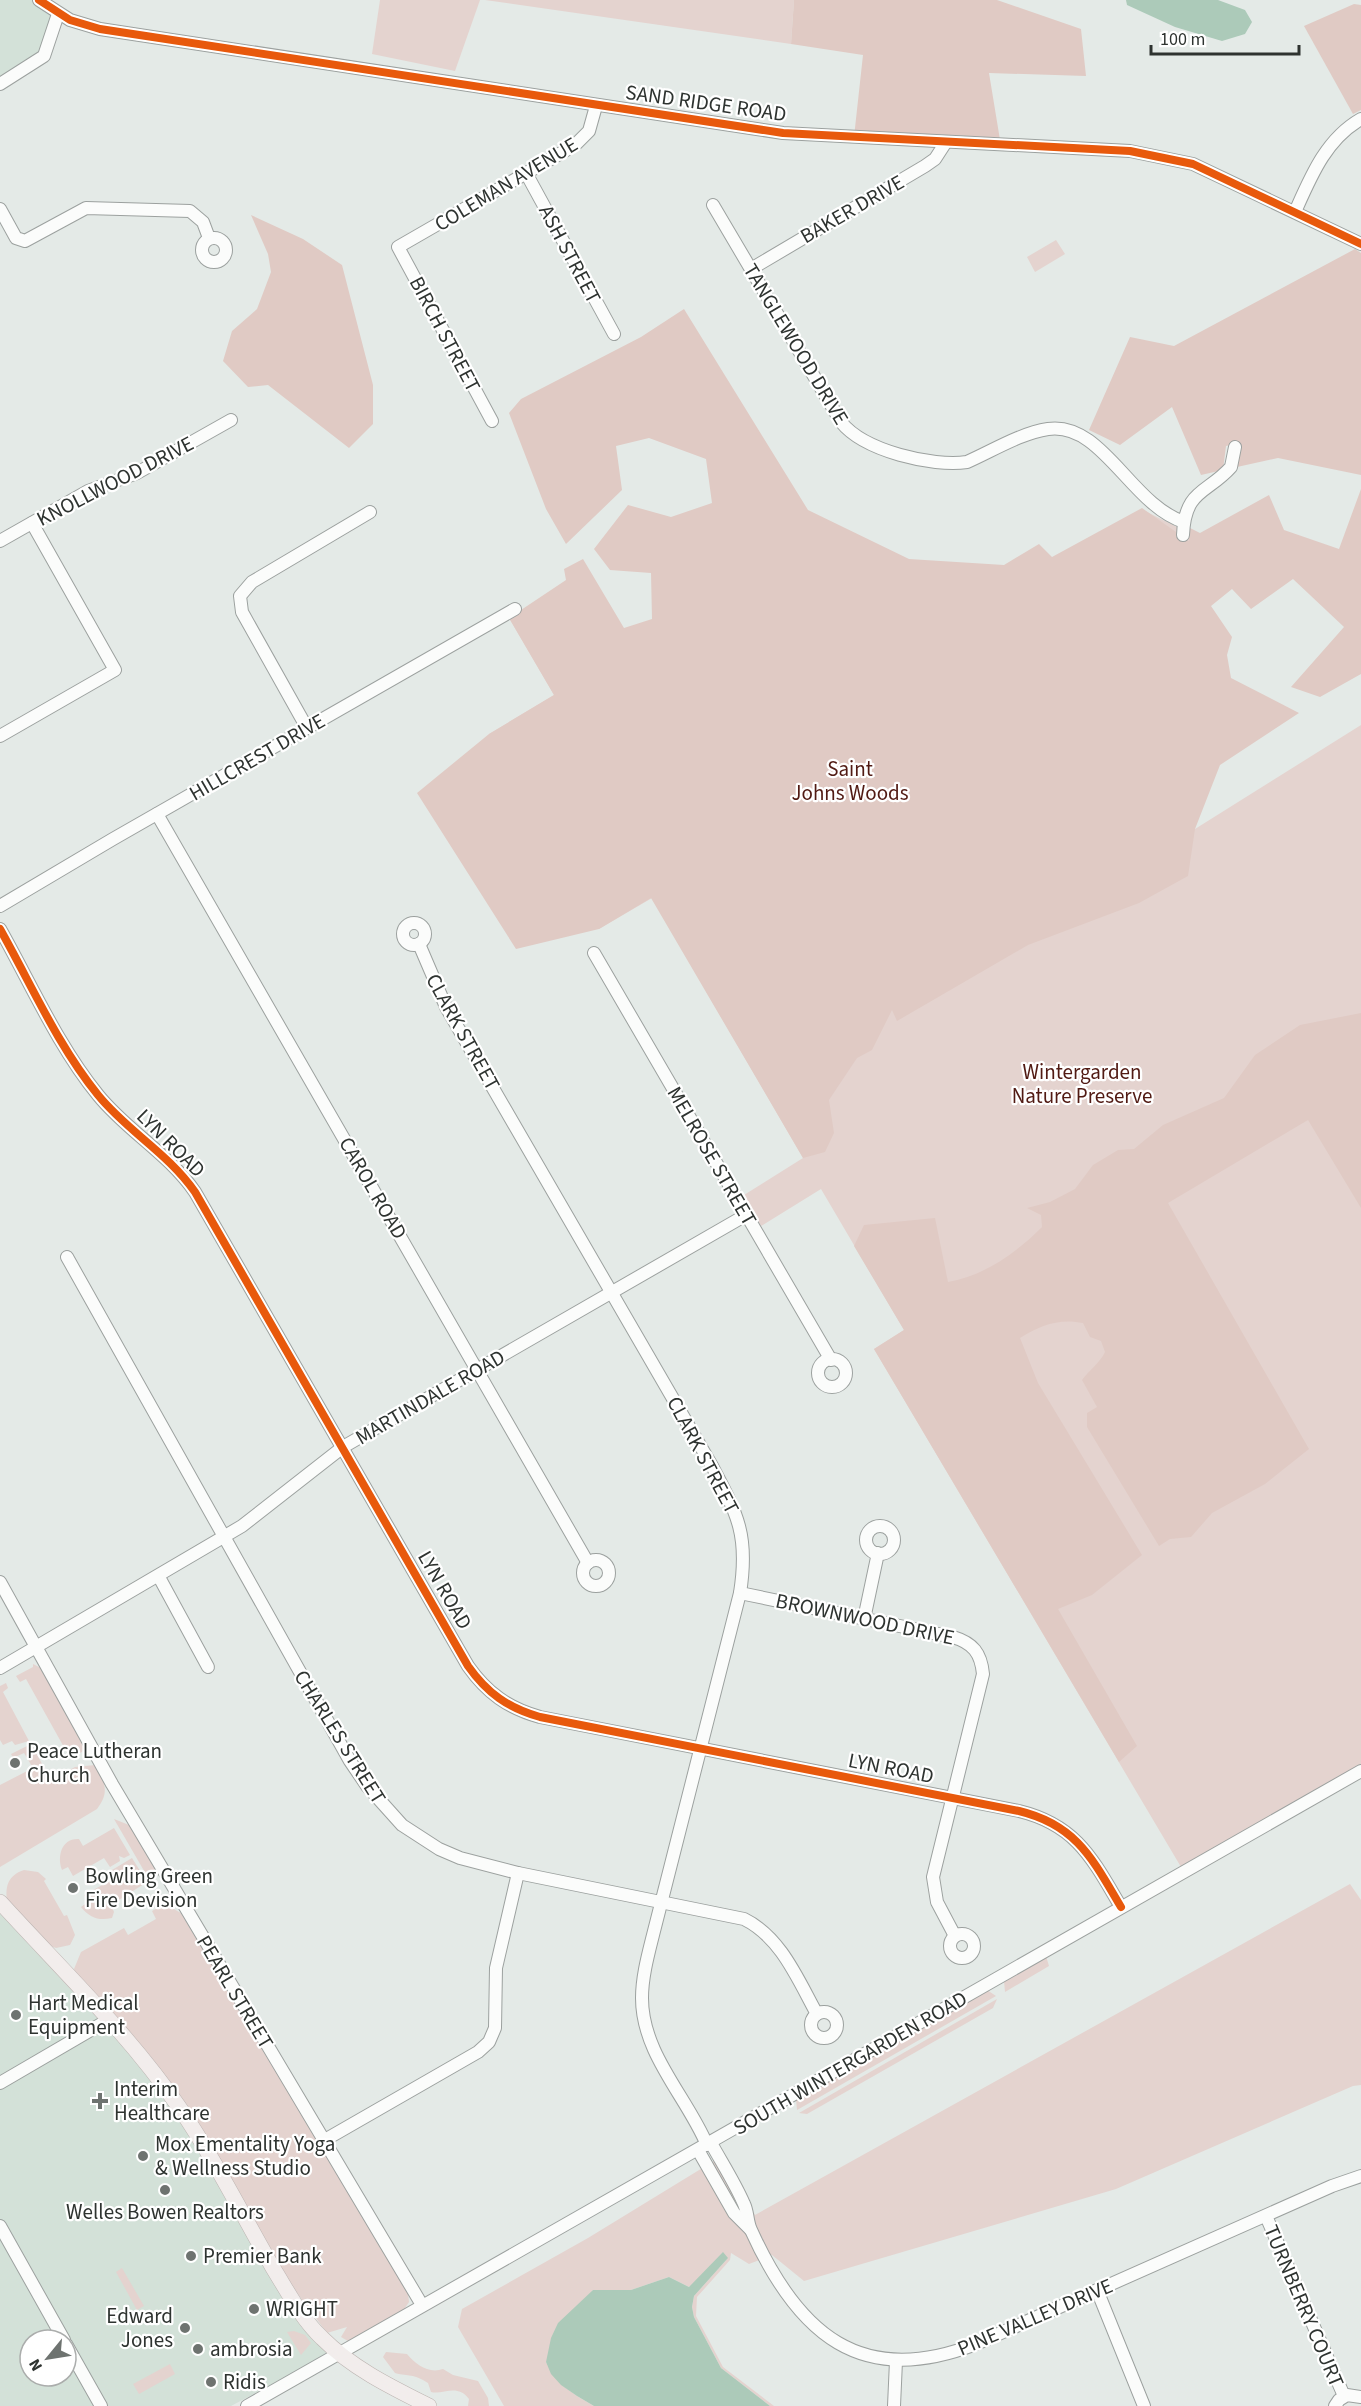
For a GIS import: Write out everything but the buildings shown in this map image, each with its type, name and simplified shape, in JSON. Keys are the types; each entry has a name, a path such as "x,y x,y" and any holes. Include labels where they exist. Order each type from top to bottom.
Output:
{"main road":[{"path":"0,1902 108,2020 179,2107 309,2325 338,2353 429,2406"}],"street":[{"name":"SAND RIDGE ROAD","path":"39,0 58,14 100,29 783,133 1130,151 1172,158 1214,172 1361,244"},
{"path":"0,84 44,56 58,14"},
{"name":"COLEMAN AVENUE","path":"398,247 584,138 593,123 596,106"},
{"path":"1295,212 1326,150 1336,138 1361,119"},
{"name":"BAKER DRIVE","path":"751,269 925,166 942,151 946,142"},
{"name":"ASH STREET","path":"526,173 614,334"},
{"name":"TANGLEWOOD DRIVE","path":"713,205 841,422 858,439 881,449 956,464 967,462 1038,431 1055,428 1072,430 1102,452 1155,508 1184,522"},
{"path":"0,210 16,238 25,241 86,208 190,211 203,222 209,238"},
{"name":"BIRCH STREET","path":"398,247 492,421"},
{"name":"KNOLLWOOD DRIVE","path":"0,541 88,492 137,473 231,420"},
{"path":"1183,535 1184,522 1196,495 1232,467 1234,447"},
{"path":"308,728 242,612 240,596 252,582 370,512"},
{"path":"0,736 115,670 32,523"},
{"name":"HILLCREST DRIVE","path":"0,906 515,609"},
{"name":"CAROL ROAD","path":"157,814 588,1563"},
{"name":"LYN ROAD","path":"0,929 60,1038 98,1096 176,1168 195,1192 468,1666 487,1689 511,1707 540,1717 1023,1813 1058,1826 1076,1839 1091,1856 1121,1907"},
{"name":"CLARK STREET","path":"419,944 446,1007 612,1292 731,1502 739,1522 744,1551 740,1593 644,1975 643,2015 661,2064 706,2146"},
{"name":"MELROSE STREET","path":"594,953 831,1360"},
{"name":"MARTINDALE ROAD","path":"0,1668 242,1526 343,1447 746,1215"},
{"name":"CHARLES STREET","path":"67,1257 350,1761 385,1809 402,1825 439,1849 481,1865 732,1915 758,1926 784,1955 817,2014"},
{"path":"864,1619 878,1553"},
{"path":"159,1576 208,1667"},
{"name":"PEARL STREET","path":"0,1582 112,1784 422,2305"},
{"name":"BROWNWOOD DRIVE","path":"740,1593 963,1640 979,1655 983,1674 935,1864 933,1885 939,1908 955,1936"},
{"name":"SOUTH WINTERGARDEN ROAD","path":"247,2406 1361,1771"},
{"path":"323,2141 478,2052 489,2042 495,2028 494,1992 500,1946 518,1873"},
{"path":"0,2083 108,2020"},
{"name":"PINE VALLEY DRIVE","path":"706,2146 745,2205 750,2229 791,2300 816,2328 854,2351 896,2361 919,2360 955,2352 1332,2186 1361,2176"},
{"name":"TURNBERRY COURT","path":"1266,2216 1339,2401 1353,2394 1361,2397"},
{"path":"0,2226 57,2328"},
{"path":"1097,2290 1144,2406"},
{"path":"894,2406 896,2361"},
{"path":"78,2365 101,2406"}],"shaded area":[{"path":"0,0 39,0 58,14 48,50 0,84"},
{"path":"1126,0 1218,0 1245,10 1252,22 1245,34 1222,41 1175,27 1127,5"},
{"path":"0,1913 148,2073 332,2352 231,2406 0,2406"},
{"path":"723,2252 728,2258 694,2296 692,2307 694,2317 721,2368 770,2406 594,2406 561,2385 551,2374 546,2362 551,2338 558,2323 593,2290 631,2290 669,2277 689,2287"}],"green space":[{"path":"380,0 480,0 455,71 372,54"},
{"path":"485,0 794,0 791,44"},
{"path":"794,0 997,0 1081,29 1086,76 989,73 1001,146 854,137 863,55 791,44"},
{"path":"1354,4 1361,5 1361,110 1353,114 1304,26"},
{"path":"251,215 303,239 342,265 373,385 373,424 349,448 268,385 248,387 223,361 232,331 257,309 271,272 268,254"},
{"path":"1056,240 1065,254 1035,272 1027,257"},
{"path":"1355,249 1361,253 1361,475 1278,458 1237,467 1239,443 1226,446 1223,470 1201,475 1172,407 1120,445 1089,430 1130,337 1174,346"},
{"name":"Saint Johns Woods","path":"684,309 808,510 909,559 1004,565 1039,544 1052,557 1142,508 1176,532 1177,536 1189,541 1190,528 1200,533 1269,495 1284,530 1339,549 1361,489 1361,674 1320,697 1291,687 1344,627 1293,579 1251,609 1232,589 1211,606 1232,637 1227,655 1231,678 1299,713 1220,765 1195,829 1188,876 1139,903 1028,945 897,1021 892,1010 872,1050 857,1058 829,1100 834,1133 825,1152 803,1158 651,898 599,929 516,949 417,793 489,734 554,695 509,618 566,580 564,569 583,559 624,628 652,619 651,573 610,570 594,549 628,505 671,517 712,503 706,459 649,438 616,446 622,490 566,544 546,509 509,413 521,399 641,337"},
{"name":"Wintergarden Nature Preserve","path":"1145,511 1201,539 1195,829 1361,725 1361,1765 1181,1867 874,1349 904,1330 821,1189 761,1226 744,1195 803,1158 652,898 599,929 489,734 554,695 509,618 633,653 880,655"},
{"path":"1361,1013 1361,1208 1308,1120 1168,1203 1309,1449 1265,1484 1212,1513 1191,1537 1170,1539 1159,1546 1087,1427 1087,1413 1097,1407 1082,1380 1105,1352 1101,1341 1090,1337 1083,1323 1066,1321 1035,1329 1020,1338 1038,1383 1142,1555 1092,1595 1058,1609 1137,1746 1119,1762 874,1349 904,1330 854,1246 864,1225 935,1218 948,1282 974,1275 999,1262 1042,1227 1041,1215 1027,1208 1050,1202 1075,1189 1093,1165 1118,1150 1134,1149 1163,1125 1224,1098 1255,1055 1300,1025"},
{"path":"33,1664 41,1668 86,1746 82,1752 70,1758 26,1679 20,1682 16,1676 33,1667"},
{"path":"6,1683 8,1688 3,1692 29,1741 15,1745 12,1741 3,1745 0,1740 0,1686"},
{"path":"31,1744 51,1780 75,1767 95,1765 105,1787 104,1797 97,1809 0,1867 0,1785 33,1768 24,1753 13,1758 11,1754"},
{"path":"114,1819 129,1825 157,1871 154,1888"},
{"path":"114,1828 130,1855 124,1858 119,1856 120,1861 110,1867 104,1858 73,1876 68,1867 62,1870 60,1854 64,1845 79,1839 83,1846"},
{"path":"132,1858 147,1882 111,1905 114,1912 112,1918 99,1919 88,1914 81,1907 88,1902 84,1895 115,1878 112,1870"},
{"path":"24,1870 38,1872 46,1879 44,1881 64,1916 67,1915 75,1935 70,1945 56,1948 47,1945 7,1900 9,1881"},
{"path":"1350,1884 1361,1900 1361,2085 1353,2086 1116,2189 804,2281 772,2255 749,2264 731,2253 730,2260 697,2297 696,2316 723,2367 774,2406 770,2406 721,2368 694,2317 692,2307 694,2296 728,2258 689,2287 669,2277 631,2290 593,2290 546,2362 560,2382 572,2393 594,2406 504,2406 458,2327 462,2309 588,2238 722,2156 755,2215"},
{"path":"161,1906 170,1907 181,1913 408,2293 409,2302 403,2311 348,2341 341,2337 347,2327 327,2333 286,2278 191,2113 77,1978 74,1969 81,1952 124,1928 128,1935 156,1919 152,1911"},
{"path":"1046,1956 1049,1966 1005,1992 1004,1981"},
{"path":"987,1990 996,1996 797,2110 796,2099"},
{"path":"997,1999 993,2008 807,2114 799,2113"},
{"path":"122,2268 144,2306 137,2310 116,2272"},
{"path":"294,2331 305,2335 311,2343 301,2355 287,2332"},
{"path":"386,2352 407,2354 414,2362 428,2369 443,2369 453,2375 478,2381 488,2398 489,2406 468,2406 469,2399 460,2392 431,2392 428,2383 423,2380 395,2373 383,2357"},
{"path":"170,2364 175,2374 139,2394 133,2384"}],"cycle path":[{"path":"39,0 70,20 100,29 783,133 1130,151 1193,164 1361,244"},
{"path":"0,929 70,1056 98,1095 109,1108 173,1165 195,1192 468,1666 491,1692 508,1704 540,1717 1019,1811 1039,1817 1055,1825 1081,1847 1092,1860 1121,1907"}],"place":[{"name":"Peace Lutheran Church","path":"15,1763"},
{"name":"Bowling Green Fire Devision","path":"73,1888"},
{"name":"Hart Medical Equipment","path":"16,2015"},
{"name":"Interim Healthcare","path":"100,2101"},
{"name":"Mox Ementality Yoga & Wellness Studio","path":"143,2156"},
{"name":"Welles Bowen Realtors","path":"165,2190"},
{"name":"Premier Bank","path":"191,2256"},
{"name":"WRIGHT","path":"254,2309"},
{"name":"Edward Jones","path":"185,2328"},
{"name":"ambrosia","path":"198,2349"},
{"name":"Ridis","path":"211,2382"}]}
